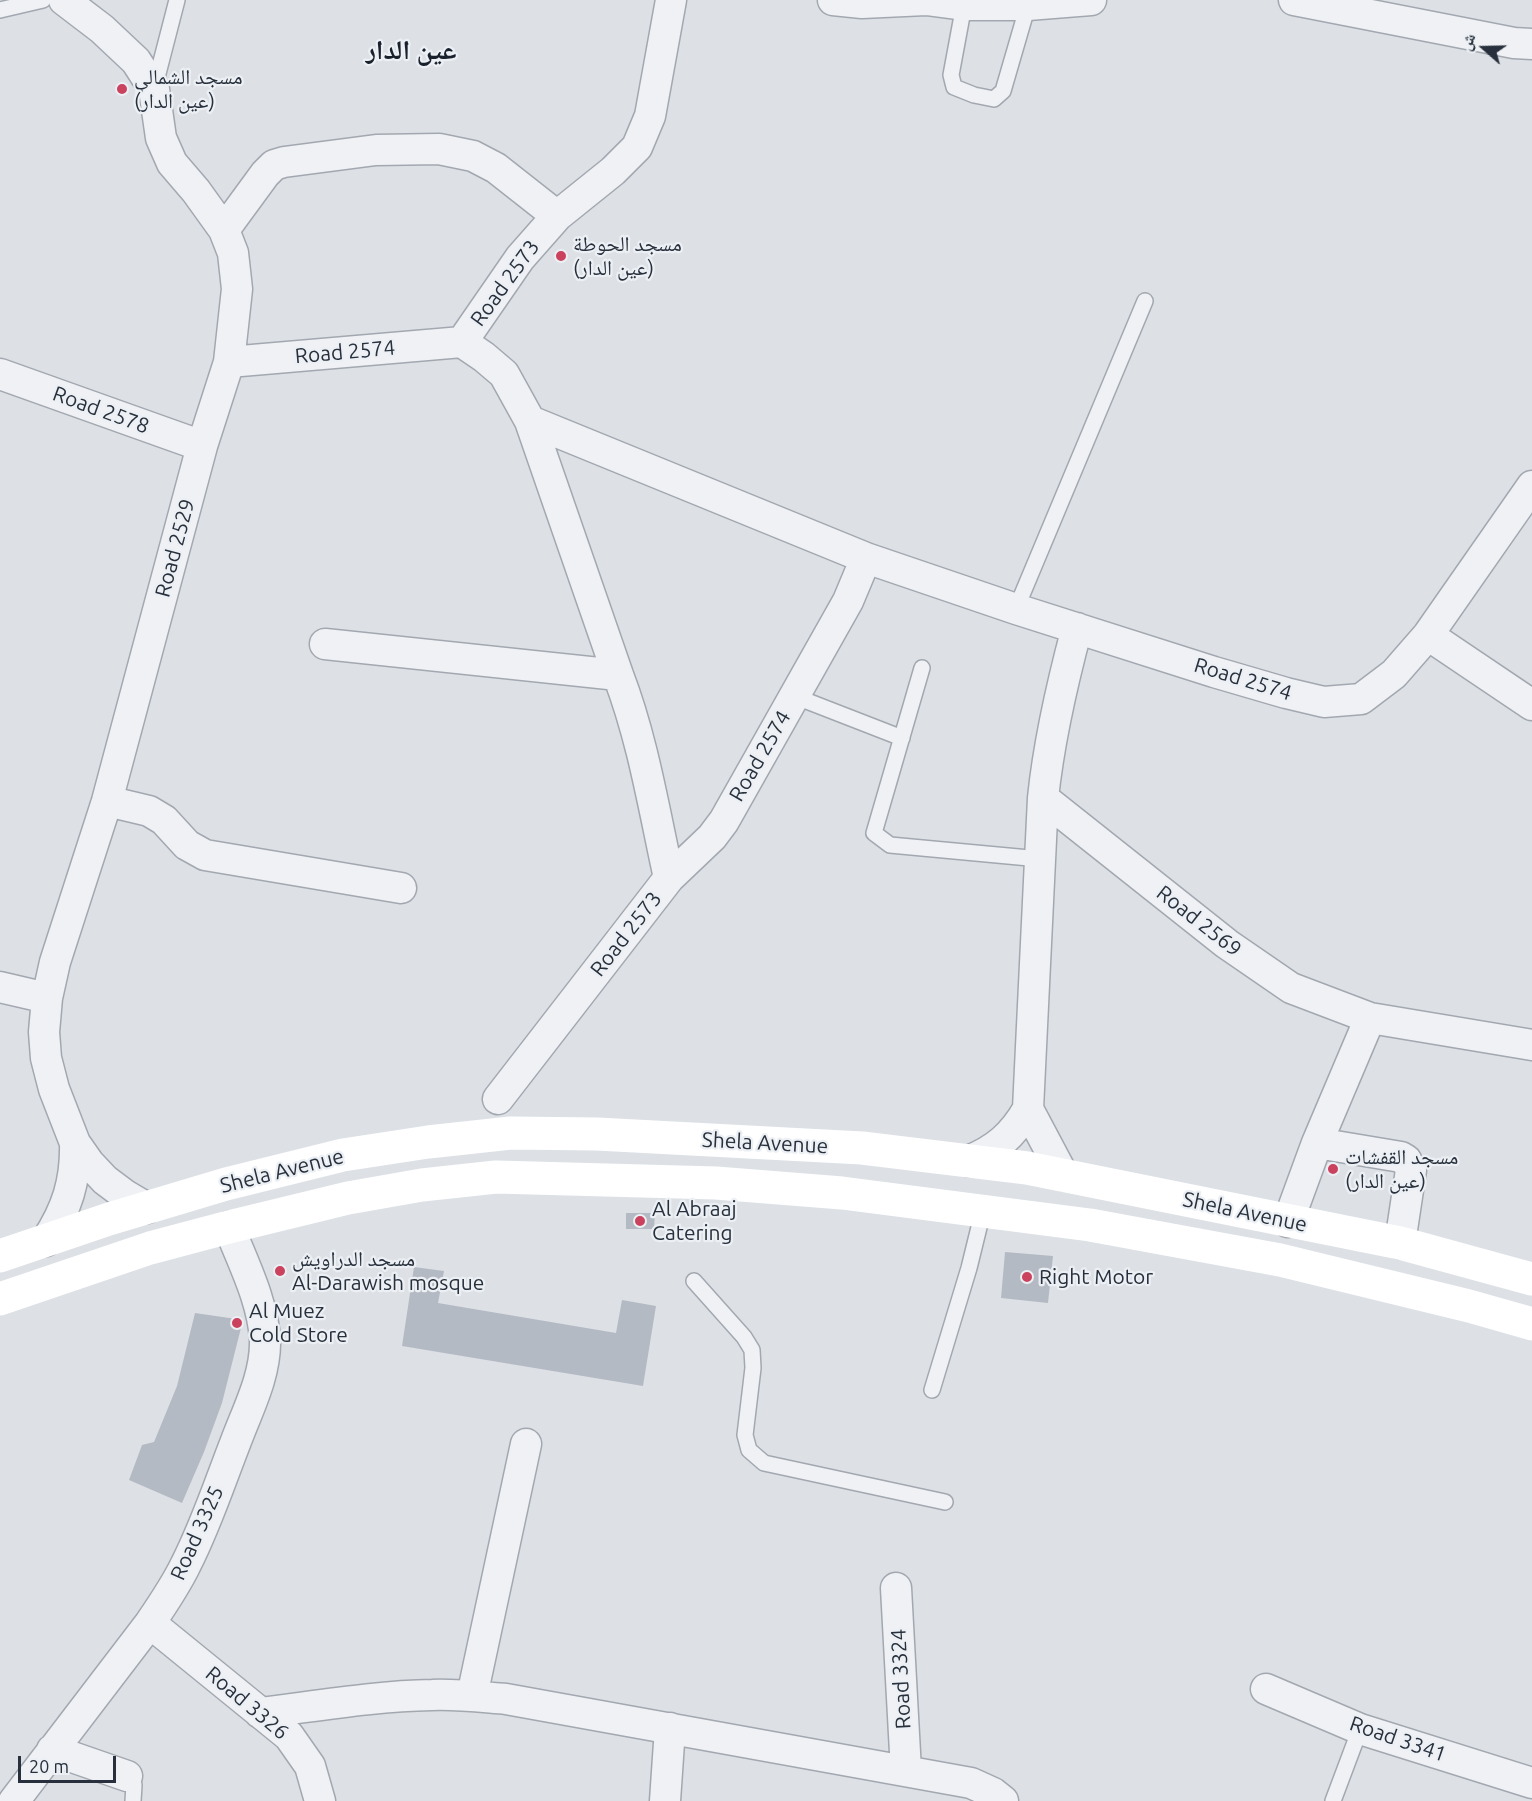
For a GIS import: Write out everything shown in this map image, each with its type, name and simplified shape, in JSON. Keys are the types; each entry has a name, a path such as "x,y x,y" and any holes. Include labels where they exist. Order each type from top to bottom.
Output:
{"main road":[{"name":"Shela Avenue","path":"0,1256 109,1219 226,1184 343,1155 428,1142 512,1133 597,1134 862,1148 1028,1168 1400,1243 1532,1279"},
{"name":"Shela Avenue","path":"0,1299 150,1248 229,1227 348,1198 422,1185 496,1177 716,1183 842,1193 1090,1225 1280,1260 1469,1306 1532,1324"}],"street":[{"name":"Road 2529","path":"64,0 102,29 136,60 154,89 161,138 172,163 224,230 233,253 237,289 229,362 202,446 106,801 55,962 47,998 44,1032 46,1058 54,1089 75,1143 105,1180 147,1208"},
{"name":"Road 2573","path":"498,1099 669,878 629,703 530,421 504,374 462,342 520,258 557,216 613,171 637,147 650,116 671,0"},
{"path":"833,0 862,3 926,0 964,5 1028,5 1091,0"},
{"path":"1294,0 1532,44"},
{"path":"224,230 264,174 274,165 376,150 440,149 473,156 495,168 557,216"},
{"name":"Road 2574","path":"229,362 462,342"},
{"name":"Road 2578","path":"0,374 202,446"},
{"name":"Road 2574","path":"530,421 866,558 1214,672 1324,702 1361,699 1394,674 1428,635 1532,486"},
{"name":"Road 2574","path":"669,878 712,837 724,821 848,601 866,558"},
{"path":"968,1161 983,1155 1010,1136 1028,1109 1043,798 1055,720 1077,628"},
{"path":"1428,635 1532,705"},
{"path":"325,644 618,675"},
{"name":"Road 2569","path":"1043,798 1227,944 1290,988 1370,1018 1532,1045"},
{"path":"106,801 149,811 164,820 187,845 205,855 401,888"},
{"path":"0,987 47,998"},
{"path":"1288,1222 1317,1143 1370,1018"},
{"path":"1028,1109 1063,1175"},
{"name":"Road 2529","path":"46,1241 59,1221 68,1200 76,1162 75,1143"},
{"path":"1317,1143 1401,1157 1406,1160 1411,1170 1400,1243"},
{"name":"Road 3325","path":"14,1801 169,1595 200,1535 259,1382 265,1340 263,1321 229,1227"},
{"path":"472,1696 526,1444"},
{"name":"Road 3324","path":"896,1588 906,1771"},
{"name":"Road 3326","path":"150,1623 289,1736 310,1766 321,1801"},
{"name":"Road 3341","path":"1266,1689 1360,1729 1532,1783"},
{"path":"261,1713 396,1696 434,1694 472,1696 529,1703 971,1783 993,1793 1003,1801"},
{"path":"665,1801 670,1728"},
{"path":"52,1750 130,1788"}],"lane":[{"path":"0,10 43,0"},
{"path":"154,89 177,0"},
{"path":"964,5 951,75 954,87 974,95 994,99 1003,91 1028,5"},
{"path":"1016,609 1145,301"},
{"path":"922,668 874,833 890,845 1040,859"},
{"path":"794,696 902,738"},
{"path":"932,1390 969,1268 983,1211"},
{"path":"694,1281 744,1337 752,1350 753,1368 745,1435 749,1450 764,1462 945,1502"},
{"path":"1333,1801 1360,1729"}],"building":[{"name":"Al Abraaj Catering","path":"626,1213 655,1213 654,1229 626,1229"},
{"name":"Right Motor","path":"1005,1252 1053,1256 1048,1303 1001,1298"},
{"path":"414,1267 444,1271 438,1303 616,1333 622,1300 656,1306 643,1386 402,1346"},
{"path":"195,1313 243,1320 222,1403 182,1503 129,1480 142,1445 154,1442 177,1386"}],"place":[{"name":"مسجد الشمالي (عين الدار)","path":"122,89"},
{"name":"مسجد الحوطة (عين الدار)","path":"561,256"},
{"name":"مسجد القفشات (عين الدار)","path":"1333,1169"},
{"name":"Al Abraaj Catering","path":"640,1221"},
{"name":"مسجد الدراويش Al-Darawish mosque","path":"280,1271"},
{"name":"Right Motor","path":"1027,1277"},
{"name":"Al Muez Cold Store","path":"237,1323"}],"district":[{"name":"عين الدار","path":"411,50"}]}
